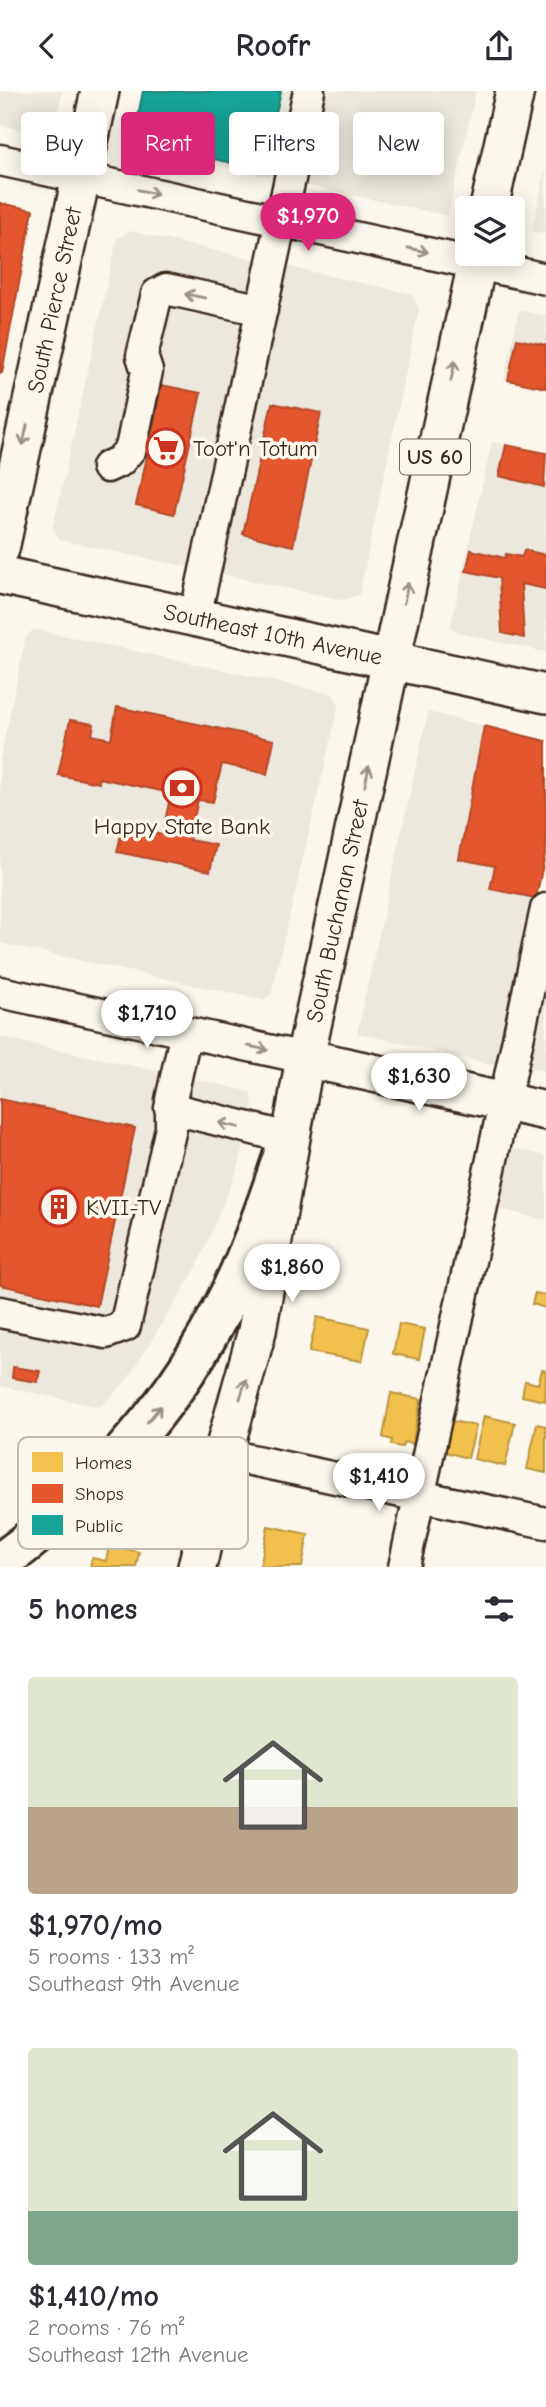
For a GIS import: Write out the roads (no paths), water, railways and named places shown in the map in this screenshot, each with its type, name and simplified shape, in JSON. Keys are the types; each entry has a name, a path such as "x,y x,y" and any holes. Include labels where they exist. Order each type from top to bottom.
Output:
{"highway":[{"name":"US 60","path":"134,1437 160,1408 181,1377 232,1290 266,1208 289,1138"},
{"name":"US 60","path":"0,1563 18,1548"}],"main road":[{"name":"South Pierce Street","path":"0,549 100,91"},
{"path":"492,196 515,91"},
{"name":"South Buchanan Street","path":"228,1437 260,1320 289,1138 305,1058 476,266"},
{"name":"Southeast 10th Avenue","path":"0,575 546,694"},
{"path":"305,1058 546,1111"},
{"name":"South Buchanan Street","path":"197,1567 201,1549"}],"street":[{"path":"195,617 309,91"},
{"path":"0,160 282,221 455,254"},
{"path":"504,266 546,279"},
{"path":"107,467 121,461 131,448 147,371 142,356 157,294 166,289 262,310"},
{"path":"404,1567 546,909"},
{"path":"0,992 305,1058"},
{"path":"0,1312 106,1333 125,1326 171,1128 170,1108 186,1032"},
{"path":"170,1108 289,1138"},
{"path":"248,1459 546,1523"}],"place":[{"name":"Toot'n Totum","path":"166,448"},
{"name":"Happy State Bank","path":"182,788"},
{"name":"KVII-TV","path":"59,1207"}]}
